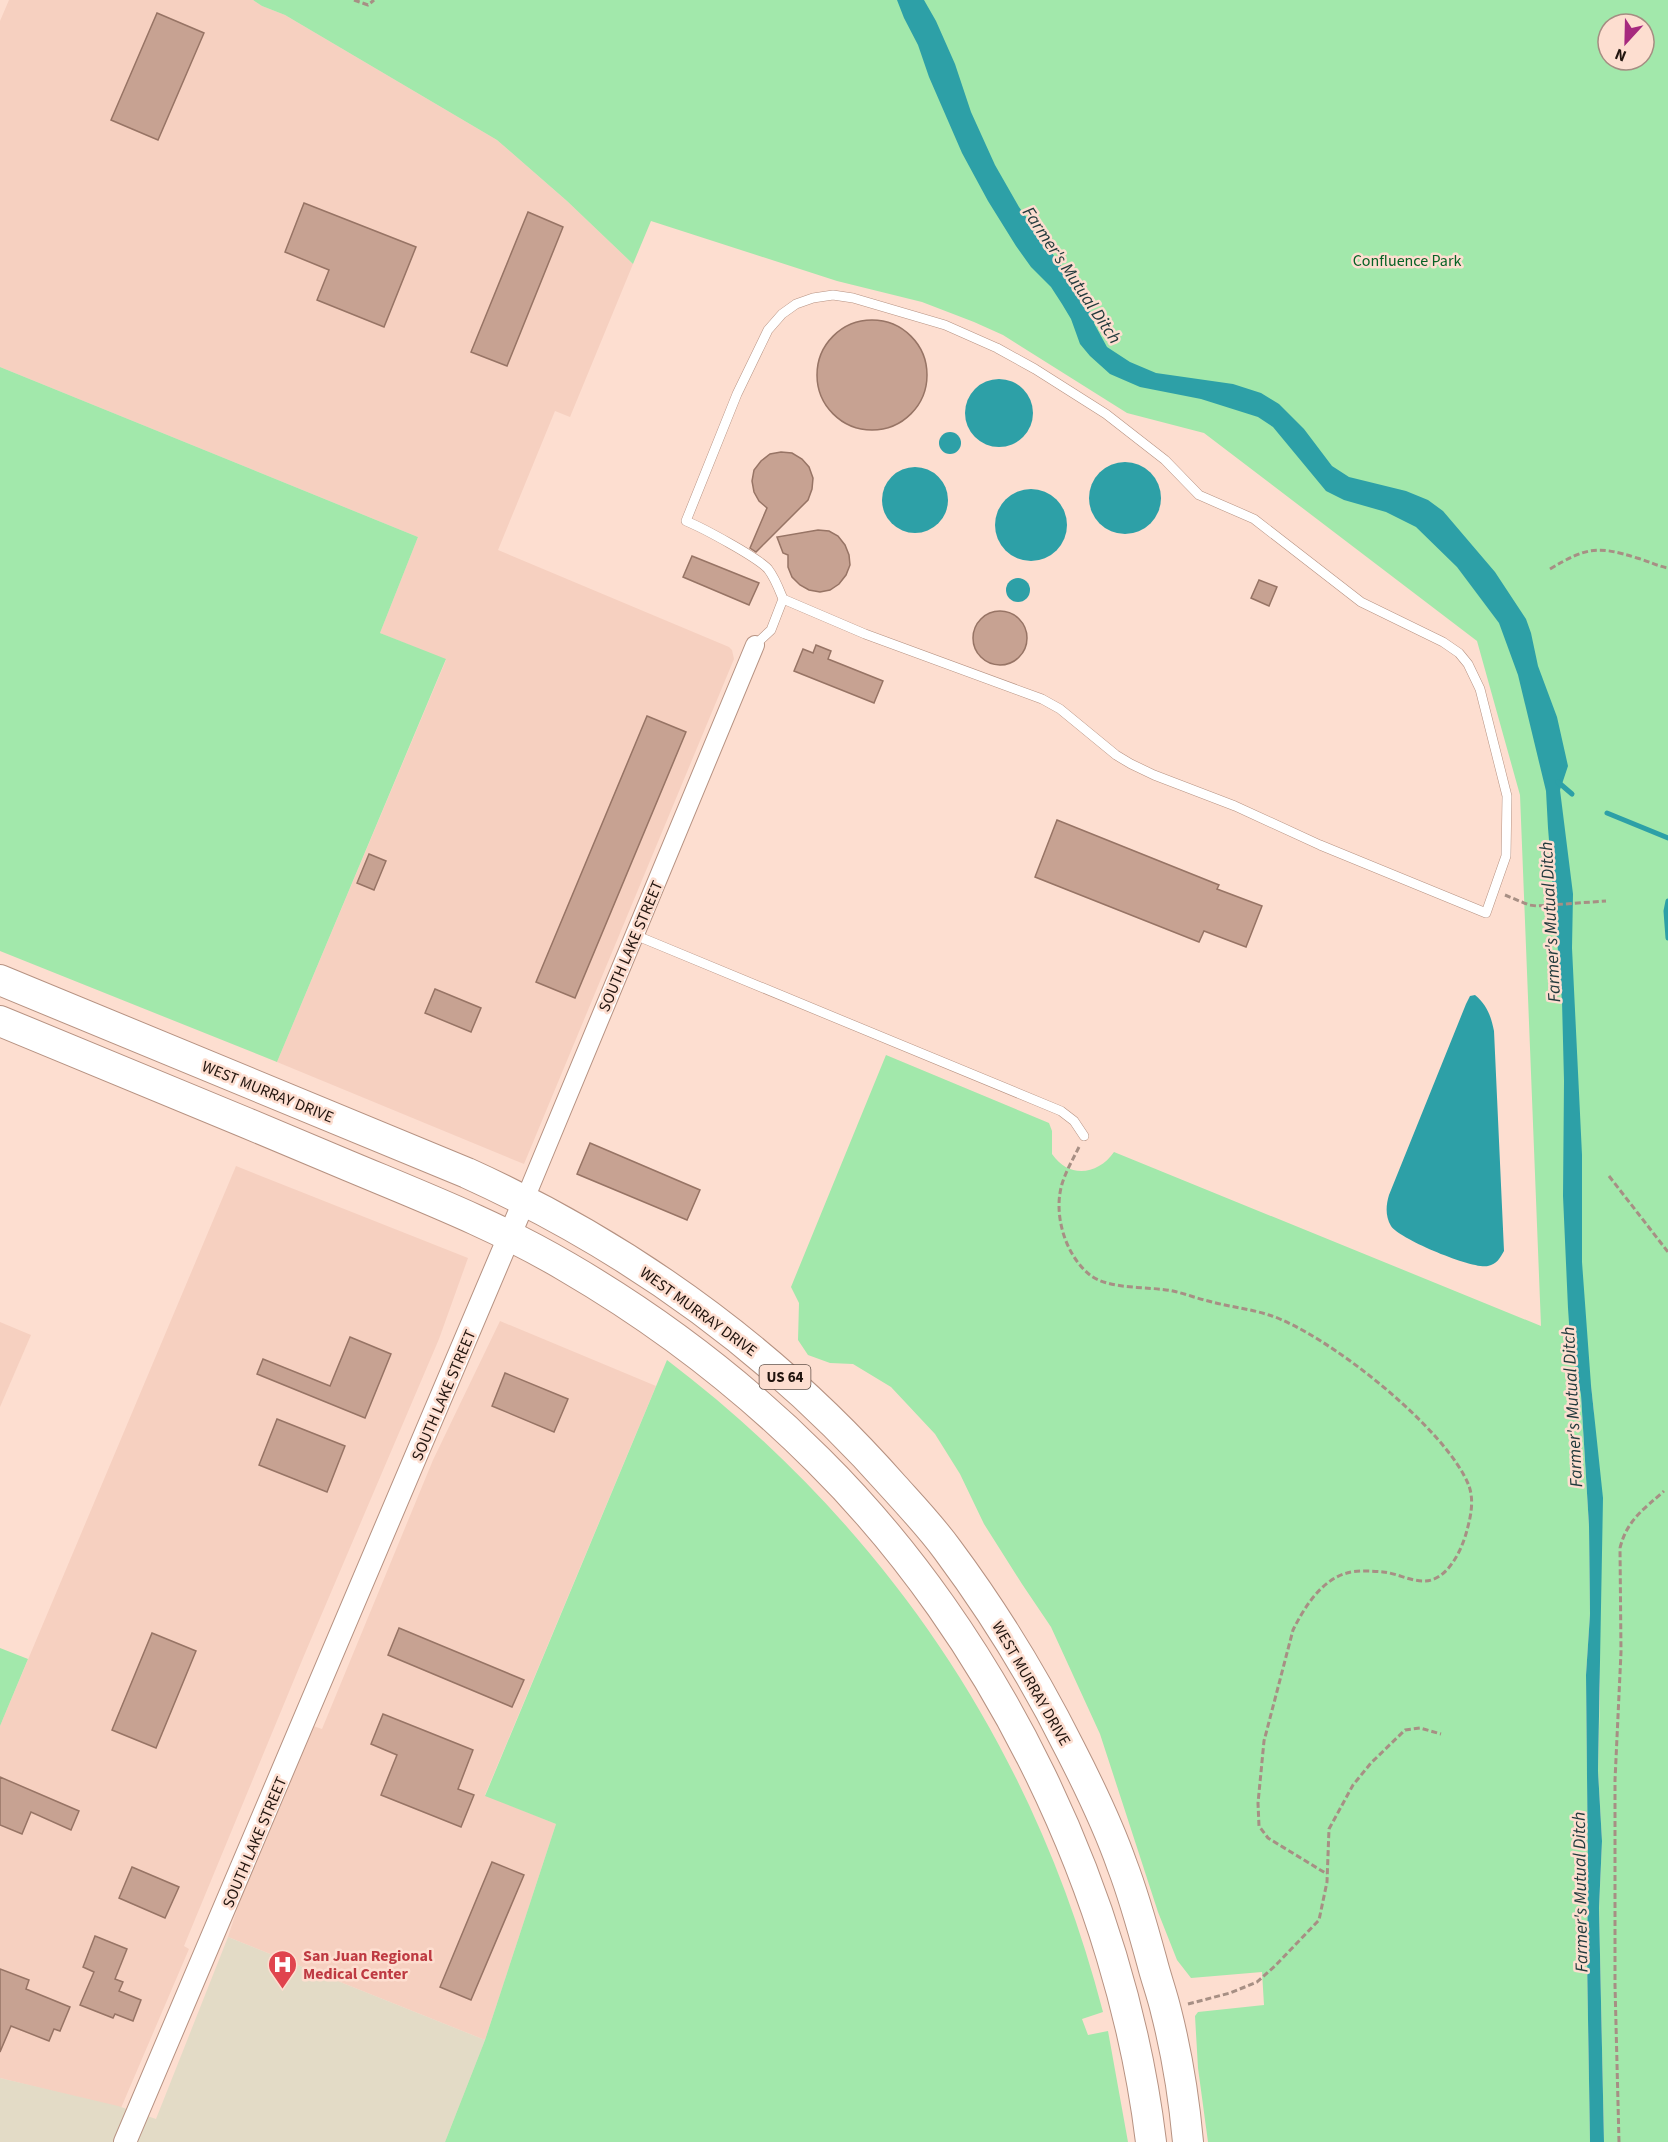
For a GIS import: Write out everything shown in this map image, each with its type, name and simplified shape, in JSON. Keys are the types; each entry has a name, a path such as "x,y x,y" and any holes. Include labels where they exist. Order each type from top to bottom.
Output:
{"highway":[{"name":"WEST MURRAY DRIVE","path":"0,980 446,1164 525,1199 649,1272 760,1356 828,1416 879,1470 946,1548 1021,1658 1084,1777 1122,1864 1166,2010 1184,2102 1188,2142"},
{"name":"US 64","path":"0,1022 261,1128 510,1235 566,1266 634,1309 715,1368 767,1412 820,1462 868,1514 946,1614 977,1661 1036,1765 1088,1884 1110,1950 1134,2043 1147,2107 1151,2142"}],"street":[{"name":"SOUTH LAKE STREET","path":"125,2142 510,1235 755,645"}],"lane":[{"path":"755,645 771,630 783,599 777,583 767,568 686,521 737,394 768,330 782,314 796,304 813,298 833,295 853,297 945,325 997,348 1106,414 1165,460 1199,495 1254,519 1361,602 1443,642 1459,653 1468,664 1480,689 1508,796 1506,856 1486,914 1131,764 1116,755 1060,709 1041,699 865,634 783,599"},
{"path":"634,935 1061,1111 1074,1121 1084,1136"}],"path":[{"path":"354,0 368,6 374,0"},
{"path":"1550,569 1576,554 1598,548 1637,557 1668,568"},
{"path":"1494,891 1537,906 1606,901"},
{"path":"1084,1136 1062,1184 1059,1215 1066,1243 1088,1274 1115,1285 1176,1292 1268,1315 1312,1334 1401,1402 1432,1431 1469,1485 1473,1502 1467,1532 1456,1557 1439,1578 1423,1581 1385,1572 1347,1572 1320,1588 1300,1615 1293,1630 1264,1741 1258,1803 1259,1826 1268,1839 1327,1874"},
{"path":"1610,1176 1668,1252"},
{"path":"1619,2142 1615,1985 1615,1780 1621,1652 1620,1548 1624,1532 1631,1520 1664,1491"},
{"path":"1166,2010 1230,1994 1257,1982 1275,1966 1319,1920 1327,1882 1329,1829 1353,1785 1371,1762 1405,1730 1420,1728 1441,1734"}],"shaded area":[{"path":"9,0 253,0 285,15 497,140 567,201 633,264 570,417 555,411 498,550 729,647 734,659 524,1164 277,1062 446,660 380,633 418,537 0,367 0,21"},
{"path":"236,1166 468,1258 439,1339 303,1658 184,1946 189,1949 121,2108 0,2078 0,1726"},
{"path":"500,1321 656,1386 485,1795 556,1824 485,2040 228,1937 239,1903 313,1726 322,1729 433,1460"},
{"path":"0,1322 31,1335 0,1407"},
{"name":"San Juan Regional Medical Center","path":"228,1937 485,2040 445,2142 0,2142 0,2078 118,2106 156,2119"}],"green space":[{"name":"Confluence Park","path":"253,0 1668,0 1668,2142 1604,2142 1599,1908 1602,1841 1598,1771 1600,1687 1594,1413 1591,1385 1570,1338 1581,1395 1589,1526 1590,1614 1586,1675 1590,2142 1208,2142 1198,2068 1195,2016 1198,2012 1264,2005 1262,1972 1191,1978 1177,1960 1158,1912 1100,1734 1051,1627 984,1524 960,1474 935,1434 891,1387 853,1364 830,1363 808,1355 798,1340 799,1303 791,1287 886,1055 1049,1123 1052,1131 1052,1154 1067,1167 1083,1171 1092,1169 1100,1166 1114,1152 1541,1326 1520,795 1477,641 1204,433 1127,413 1003,335 974,322 922,302 837,281 651,221 633,264 567,201 497,140 285,15"},
{"path":"0,367 418,537 380,633 446,659 277,1062 0,951"},
{"path":"667,1360 745,1425 817,1494 883,1569 941,1648 992,1733 1036,1821 1073,1914 1103,2012 1082,2019 1088,2035 1108,2031 1128,2142 445,2142 485,2040 556,1824 485,1796"},
{"path":"0,1648 28,1659 0,1726"}],"water":[{"path":"897,0 924,0 955,64 971,112 995,165 1019,207 1087,302 1095,325 1107,347 1130,362 1156,373 1233,384 1261,393 1279,404 1304,429 1332,466 1349,477 1406,491 1428,500 1443,511 1495,572 1526,619 1531,633 1538,666 1557,717 1568,766 1560,790 1573,894 1572,948 1582,1155 1582,1262 1591,1385 1603,1498 1598,1771 1602,1841 1599,1908 1604,2142 1590,2142 1586,1675 1590,1614 1589,1526 1581,1395 1570,1338 1568,1308 1563,1196 1562,1001 1546,791 1518,675 1499,623 1457,567 1416,527 1386,512 1344,500 1326,491 1273,427 1258,417 1201,399 1140,387 1110,374 1090,356 1080,344 1071,319 1051,287 1031,267 988,201 962,153"},
{"path":"999,379 1012,382 1023,389 1030,400 1033,413 1030,426 1023,437 1012,444 999,447 986,444 975,437 968,426 965,413 968,400 975,389 986,382"},
{"path":"950,432 958,435 961,443 958,451 950,454 942,451 939,443 942,435"},
{"path":"1125,462 1145,468 1155,478 1161,498 1155,518 1145,528 1125,534 1105,528 1095,518 1089,498 1095,478 1105,468"},
{"path":"908,467 922,467 934,472 943,481 948,500 946,513 939,524 922,533 908,533 896,528 887,519 882,507 882,493 887,481 896,472"},
{"path":"1031,489 1045,492 1057,499 1064,511 1067,525 1064,539 1057,551 1045,558 1031,561 1017,558 1005,551 998,539 995,525 998,511 1005,499 1017,492"},
{"path":"1018,578 1023,579 1029,585 1029,595 1023,601 1018,602 1013,601 1007,595 1006,590 1007,585 1013,579"},
{"path":"1475,995 1488,1011 1494,1031 1504,1251 1496,1262 1488,1266 1453,1259 1408,1238 1391,1226 1387,1211 1389,1195 1466,1004 1470,996"}],"building":[{"path":"157,13 204,33 158,140 111,120"},
{"path":"304,203 416,247 384,327 317,300 329,270 285,252"},
{"path":"528,212 563,227 507,366 471,352"},
{"path":"872,320 893,325 911,336 922,354 927,375 922,396 911,414 893,425 872,430 851,425 833,414 822,396 817,375 822,354 833,336 851,325"},
{"path":"792,453 809,467 813,478 812,489 808,500 756,552 750,548 767,508 754,492 752,481 754,470 770,454"},
{"path":"818,530 829,531 838,536 845,545 850,565 839,584 830,590 820,592 809,590 792,577 788,567 788,555 783,553 777,537"},
{"path":"692,556 759,583 749,605 683,577"},
{"path":"1259,580 1277,587 1269,606 1251,598"},
{"path":"1000,611 1010,613 1019,619 1025,628 1027,638 1025,648 1019,657 1010,663 1000,665 990,663 981,657 975,648 973,638 975,628 981,619 990,613"},
{"path":"816,645 831,651 828,659 883,681 874,703 794,671 803,649 813,653"},
{"path":"647,716 686,732 575,998 536,982"},
{"path":"1057,820 1219,885 1217,889 1262,906 1246,947 1204,931 1199,942 1035,877"},
{"path":"369,854 386,861 374,890 357,883"},
{"path":"435,989 481,1008 471,1032 425,1013"},
{"path":"590,1143 700,1190 687,1220 577,1174"},
{"path":"350,1337 391,1354 365,1418 257,1374 263,1359 330,1386"},
{"path":"505,1373 568,1399 554,1432 492,1406"},
{"path":"277,1419 345,1446 327,1492 259,1465"},
{"path":"399,1628 524,1680 512,1707 388,1655"},
{"path":"152,1633 196,1651 156,1748 112,1730"},
{"path":"383,1714 473,1750 458,1789 474,1795 461,1827 381,1795 397,1755 371,1744"},
{"path":"0,1777 79,1811 71,1830 31,1812 22,1834 0,1825"},
{"path":"492,1862 524,1875 471,2000 440,1987"},
{"path":"132,1867 179,1887 165,1918 119,1898"},
{"path":"95,1936 127,1949 115,1979 123,1982 119,1991 141,2000 133,2021 115,2014 113,2018 80,2005 94,1972 83,1967"},
{"path":"0,1969 29,1980 26,1989 70,2007 60,2031 54,2029 49,2041 11,2026 0,2052"}],"waterway":[{"path":"1558,782 1572,794"},
{"path":"1607,813 1668,838"},
{"path":"1668,901 1666,911 1668,938"}],"place":[{"name":"San Juan Regional Medical Center","path":"282,1990"}],"water label":[{"name":"Farmer's Mutual Ditch","path":"1072,275"},
{"name":"Farmer's Mutual Ditch","path":"1550,922"},
{"name":"Farmer's Mutual Ditch","path":"1572,1407"},
{"name":"Farmer's Mutual Ditch","path":"1580,1892"}]}
